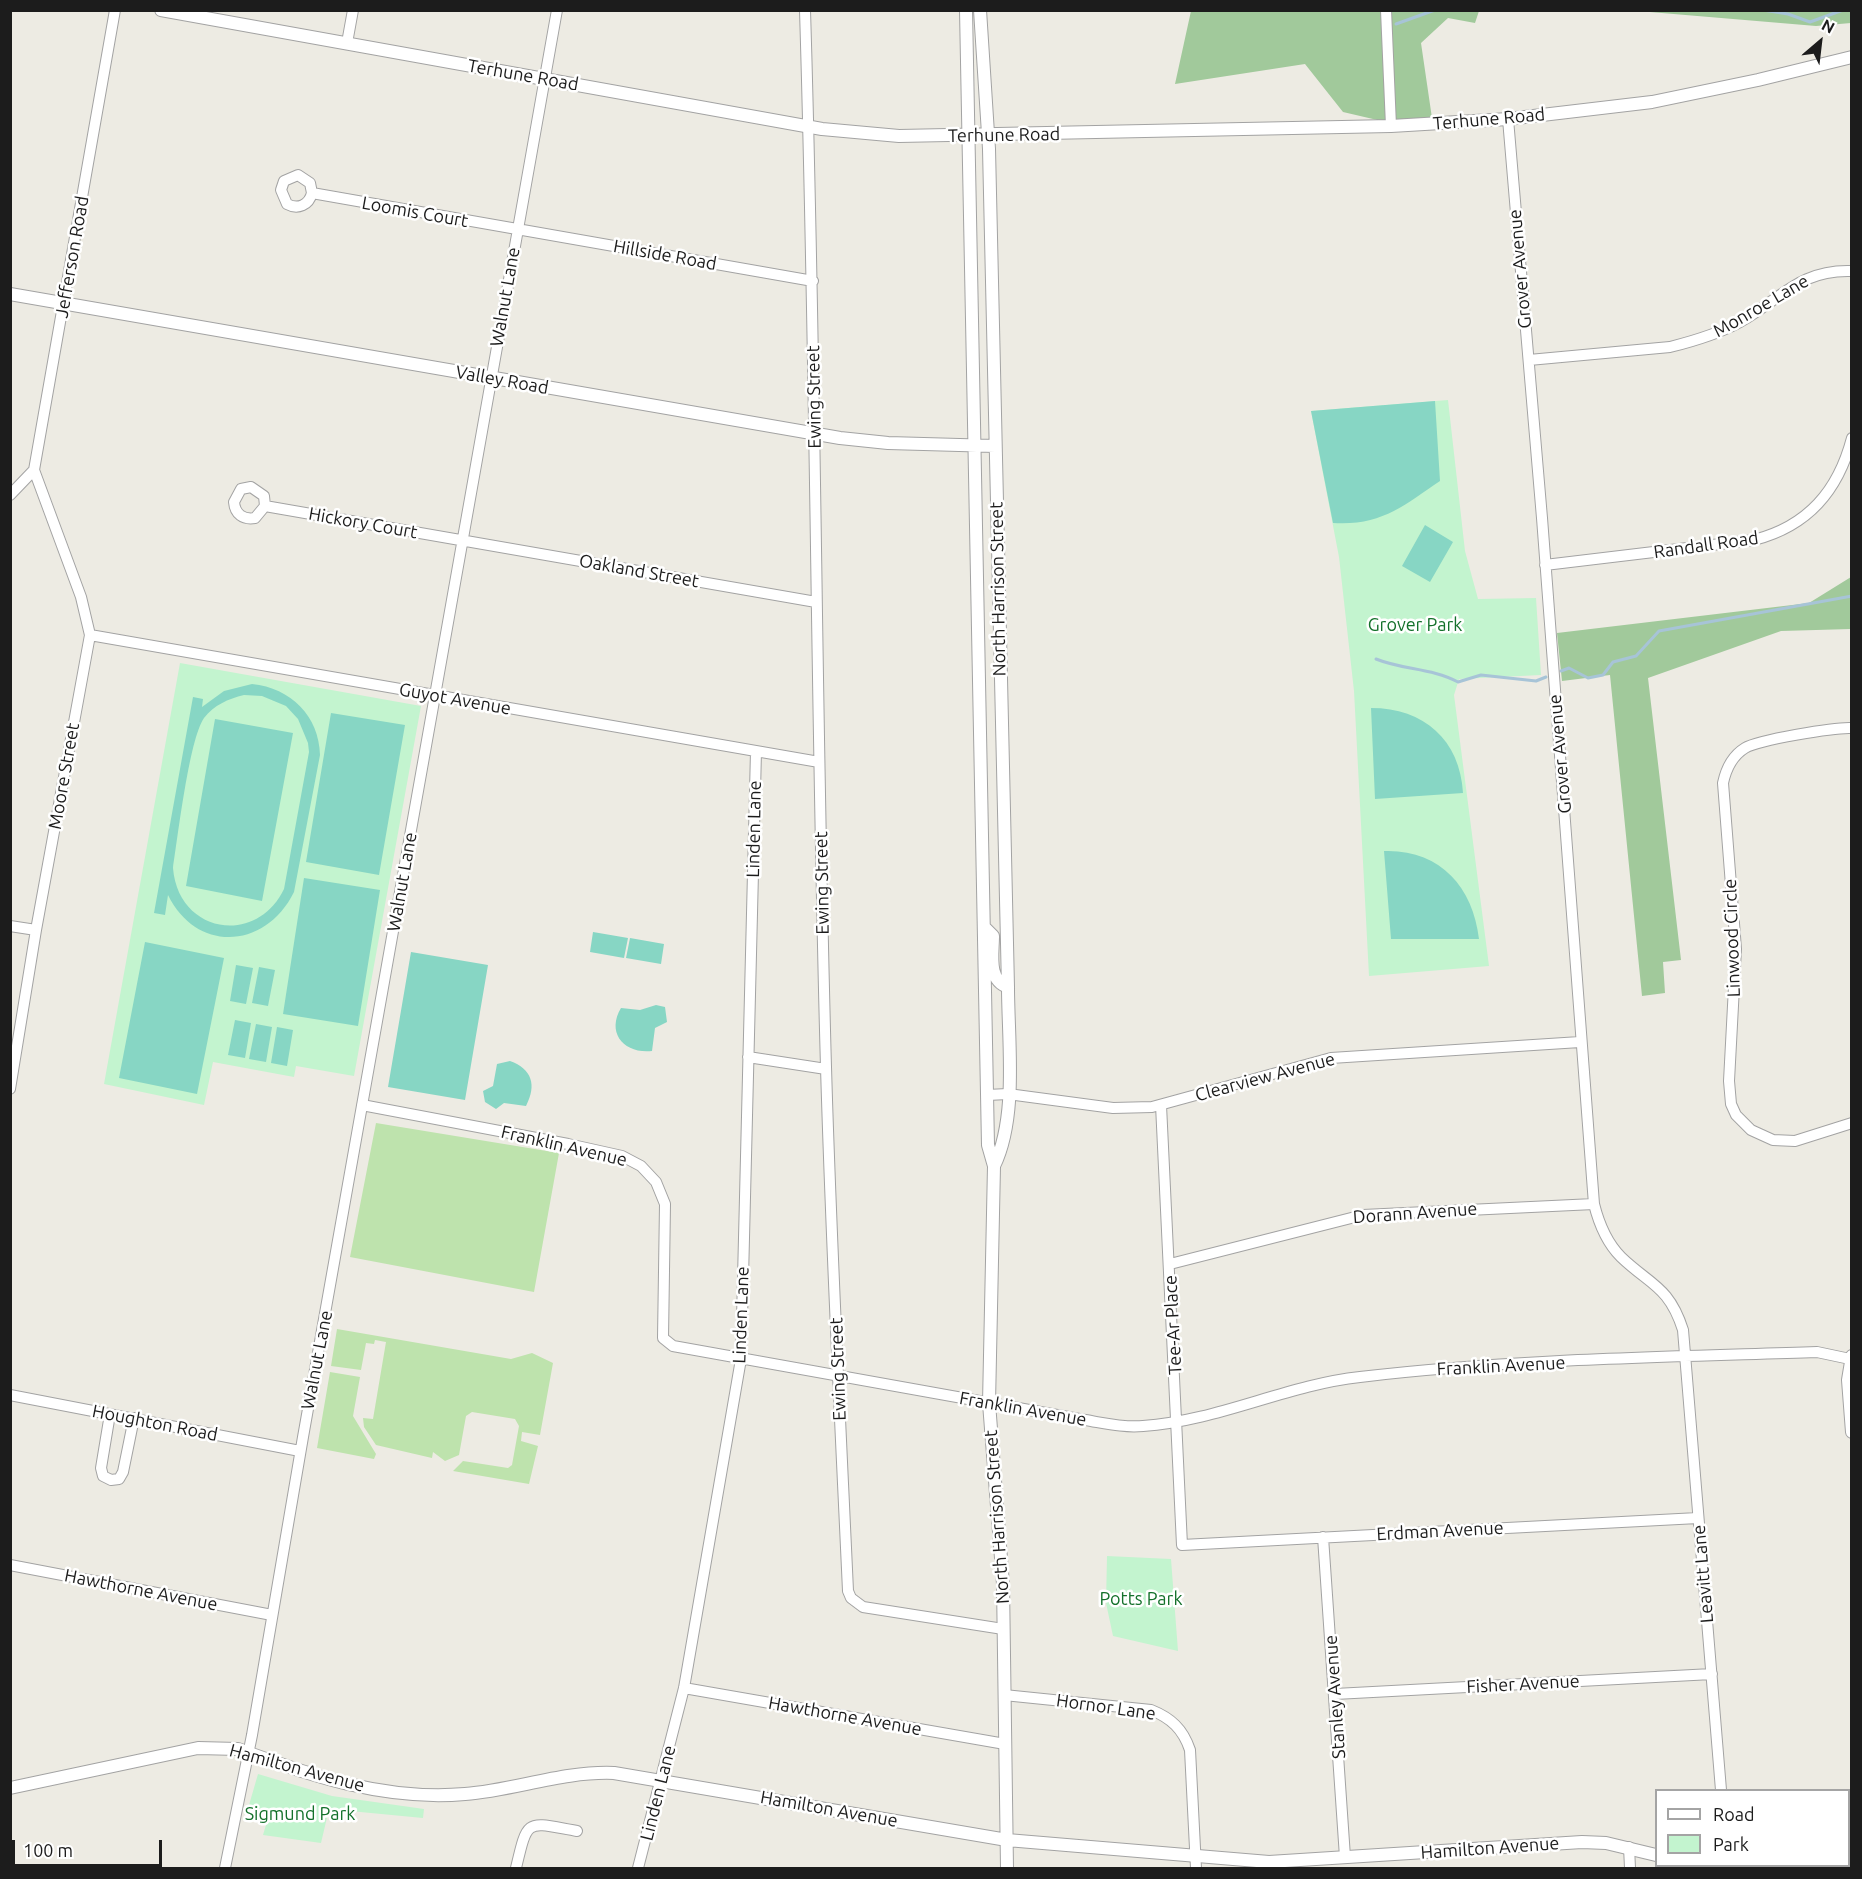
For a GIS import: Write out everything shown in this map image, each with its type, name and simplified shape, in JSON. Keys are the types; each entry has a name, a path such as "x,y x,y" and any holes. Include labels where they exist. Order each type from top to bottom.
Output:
{"street":[{"name":"Jefferson Road","path":"34,470 115,10"},
{"name":"Terhune Road","path":"161,10 864,135 989,135 1391,126 1508,119 1652,102 1758,80 1851,57"},
{"path":"347,43 353,10"},
{"name":"Walnut Lane","path":"225,1869 249,1753 300,1451 556,10"},
{"name":"Ewing Street","path":"805,10 813,281 816,602 826,1068 848,1591 851,1598 863,1607 1003,1629"},
{"name":"North Harrison Street","path":"966,10 985,1042 988,1145 994,1166 989,1403 1003,1584 1007,1869"},
{"name":"North Harrison Street","path":"980,10 989,135 1008,987 1008,1094 1002,1149 994,1166"},
{"path":"1386,10 1391,126"},
{"name":"Grover Avenue","path":"1508,119 1529,360 1594,1203 1603,1232 1611,1246 1627,1262 1653,1281 1671,1302 1683,1330 1685,1357"},
{"name":"Loomis Court","path":"312,193 517,230"},
{"name":"Hillside Road","path":"517,230 813,281"},
{"name":"Monroe Lane","path":"1529,360 1670,347 1691,342 1739,322 1807,278 1822,273 1851,271"},
{"name":"Valley Road","path":"10,294 814,434 888,443 995,446"},
{"name":"Randall Road","path":"1545,565 1754,540 1786,530 1826,497 1844,466 1851,438"},
{"path":"10,495 34,470"},
{"name":"Moore Street","path":"10,1089 36,930 90,635 81,597 34,470"},
{"name":"Hickory Court","path":"265,506 462,540"},
{"name":"Oakland Street","path":"462,540 816,602"},
{"name":"Guyot Avenue","path":"90,635 819,762"},
{"name":"Linwood Circle","path":"1851,728 1754,744 1736,756 1725,773 1723,783 1736,949 1728,1081 1731,1104 1736,1115 1751,1130 1773,1140 1795,1141 1851,1123"},
{"name":"Linden Lane","path":"639,1869 684,1688 741,1359 756,751"},
{"path":"983,892 987,878 1004,862"},
{"path":"10,926 36,930"},
{"path":"984,927 993,936 994,976 1000,984 1008,987"},
{"path":"985,1042 1008,1031"},
{"name":"Clearview Avenue","path":"987,1095 1008,1094 1113,1108 1161,1105 1296,1065 1332,1058 1581,1042"},
{"path":"748,1057 826,1068"},
{"name":"Franklin Avenue","path":"362,1105 600,1151 622,1156 641,1166 656,1182 664,1204 663,1338 673,1346 989,1403 1121,1425 1142,1426 1177,1422 1222,1412 1299,1388 1359,1377 1465,1367 1685,1357 1817,1353 1851,1357"},
{"name":"Tee-Ar Place","path":"1161,1105 1182,1545"},
{"name":"Dorann Avenue","path":"1170,1264 1363,1215 1594,1203"},
{"name":"Leavitt Lane","path":"1685,1357 1721,1789"},
{"path":"1851,1357 1848,1380 1851,1432"},
{"name":"Houghton Road","path":"10,1395 300,1451"},
{"path":"110,1414 101,1468 103,1476 111,1480 118,1479 123,1472 134,1418"},
{"name":"Erdman Avenue","path":"1182,1545 1698,1518"},
{"name":"Stanley Avenue","path":"1323,1536 1345,1857"},
{"name":"Hawthorne Avenue","path":"10,1565 272,1615"},
{"name":"Fisher Avenue","path":"1335,1694 1712,1674"},
{"name":"Hawthorne Avenue","path":"684,1688 1005,1744"},
{"name":"Hornor Lane","path":"1004,1695 1151,1710 1172,1720 1186,1738 1191,1750 1195,1862"},
{"name":"Hamilton Avenue","path":"10,1788 198,1748 227,1748 350,1785 438,1795 496,1790 598,1772 661,1780 1007,1840 1195,1862 1269,1862 1582,1842 1629,1847 1655,1855"},
{"path":"516,1869 525,1833 529,1827 536,1824 577,1832"},
{"path":"1629,1847 1630,1869"}],"green space":[{"path":"1191,11 1479,11 1475,23 1448,18 1421,43 1433,125 1403,126 1343,112 1305,64 1175,84"},
{"path":"1638,11 1851,11 1851,23 1816,26"},
{"name":"Grover Park","path":"1448,400 1465,551 1478,599 1536,598 1541,675 1459,679 1454,695 1489,966 1369,976 1354,691 1339,557 1311,411"},
{"path":"1851,577 1851,629 1781,631 1648,678 1681,960 1663,962 1665,993 1642,996 1610,675 1562,681 1557,633 1809,603"},
{"path":"180,663 421,706 354,1076 296,1066 294,1077 213,1062 204,1105 104,1084"},
{"path":"376,1123 559,1153 534,1292 350,1257"},
{"path":"337,1329 511,1359 532,1353 553,1363 540,1435 522,1432 521,1441 538,1446 529,1484 453,1471 463,1461 508,1468 512,1465 519,1426 515,1419 472,1412 466,1416 459,1455 445,1461 433,1452 432,1458 376,1445 364,1427 363,1418 373,1419 386,1342 375,1340 374,1344 366,1343 361,1370 331,1366"},
{"path":"330,1372 360,1377 353,1416 376,1454 374,1459 317,1448"},
{"name":"Potts Park","path":"1107,1556 1171,1559 1178,1651 1113,1636 1106,1603"},
{"name":"Sigmund Park","path":"258,1774 332,1796 424,1809 423,1818 329,1809 321,1843 263,1835 268,1818 247,1812"}],"shaded area":[{"path":"1435,401 1440,481 1403,506 1378,518 1350,523 1333,523 1311,411"},
{"path":"1425,525 1453,542 1430,582 1402,566"},
{"path":"252,684 279,691 290,698 308,716 318,741 320,755 294,892 282,911 267,925 249,934 231,937 213,935 196,927 181,914 168,895 165,915 154,913 193,697 203,699 202,707 224,691","holes":["244,695 262,696 286,706 298,719 308,743 309,752 284,889 271,907 256,919 238,925 220,925 203,919 189,907 178,890 173,868 189,767 199,729 204,718 212,709"]},
{"path":"1371,708 1390,709 1407,714 1423,721 1436,731 1447,743 1455,757 1463,793 1375,799"},
{"path":"331,713 405,725 379,875 306,862"},
{"path":"215,719 293,733 262,901 186,886"},
{"path":"1384,851 1421,856 1450,874 1461,887 1469,903 1479,939 1391,939"},
{"path":"304,878 380,890 358,1026 283,1014"},
{"path":"593,932 628,938 624,958 590,952"},
{"path":"630,938 664,944 661,964 626,958"},
{"path":"145,942 224,958 197,1094 119,1078"},
{"path":"411,952 488,965 465,1100 388,1087"},
{"path":"236,965 253,968 246,1004 230,1001"},
{"path":"259,967 275,970 268,1006 252,1003"},
{"path":"656,1005 665,1007 667,1022 655,1028 652,1051 633,1049 620,1040 616,1026 621,1008 640,1010"},
{"path":"235,1020 251,1023 245,1058 228,1055"},
{"path":"256,1024 272,1027 266,1062 249,1059"},
{"path":"277,1027 293,1030 287,1066 271,1063"},
{"path":"510,1061 528,1073 532,1085 529,1098 526,1106 504,1103 496,1109 485,1102 483,1091 493,1086 497,1064"}],"waterway":[{"path":"1396,24 1435,10"},
{"path":"1763,10 1788,14 1810,22 1843,10"},
{"path":"1561,671 1569,668 1588,678 1603,675 1613,662 1636,656 1659,631 1852,596"},
{"path":"1376,659 1438,674 1458,682 1481,675 1536,681 1546,677"}]}
